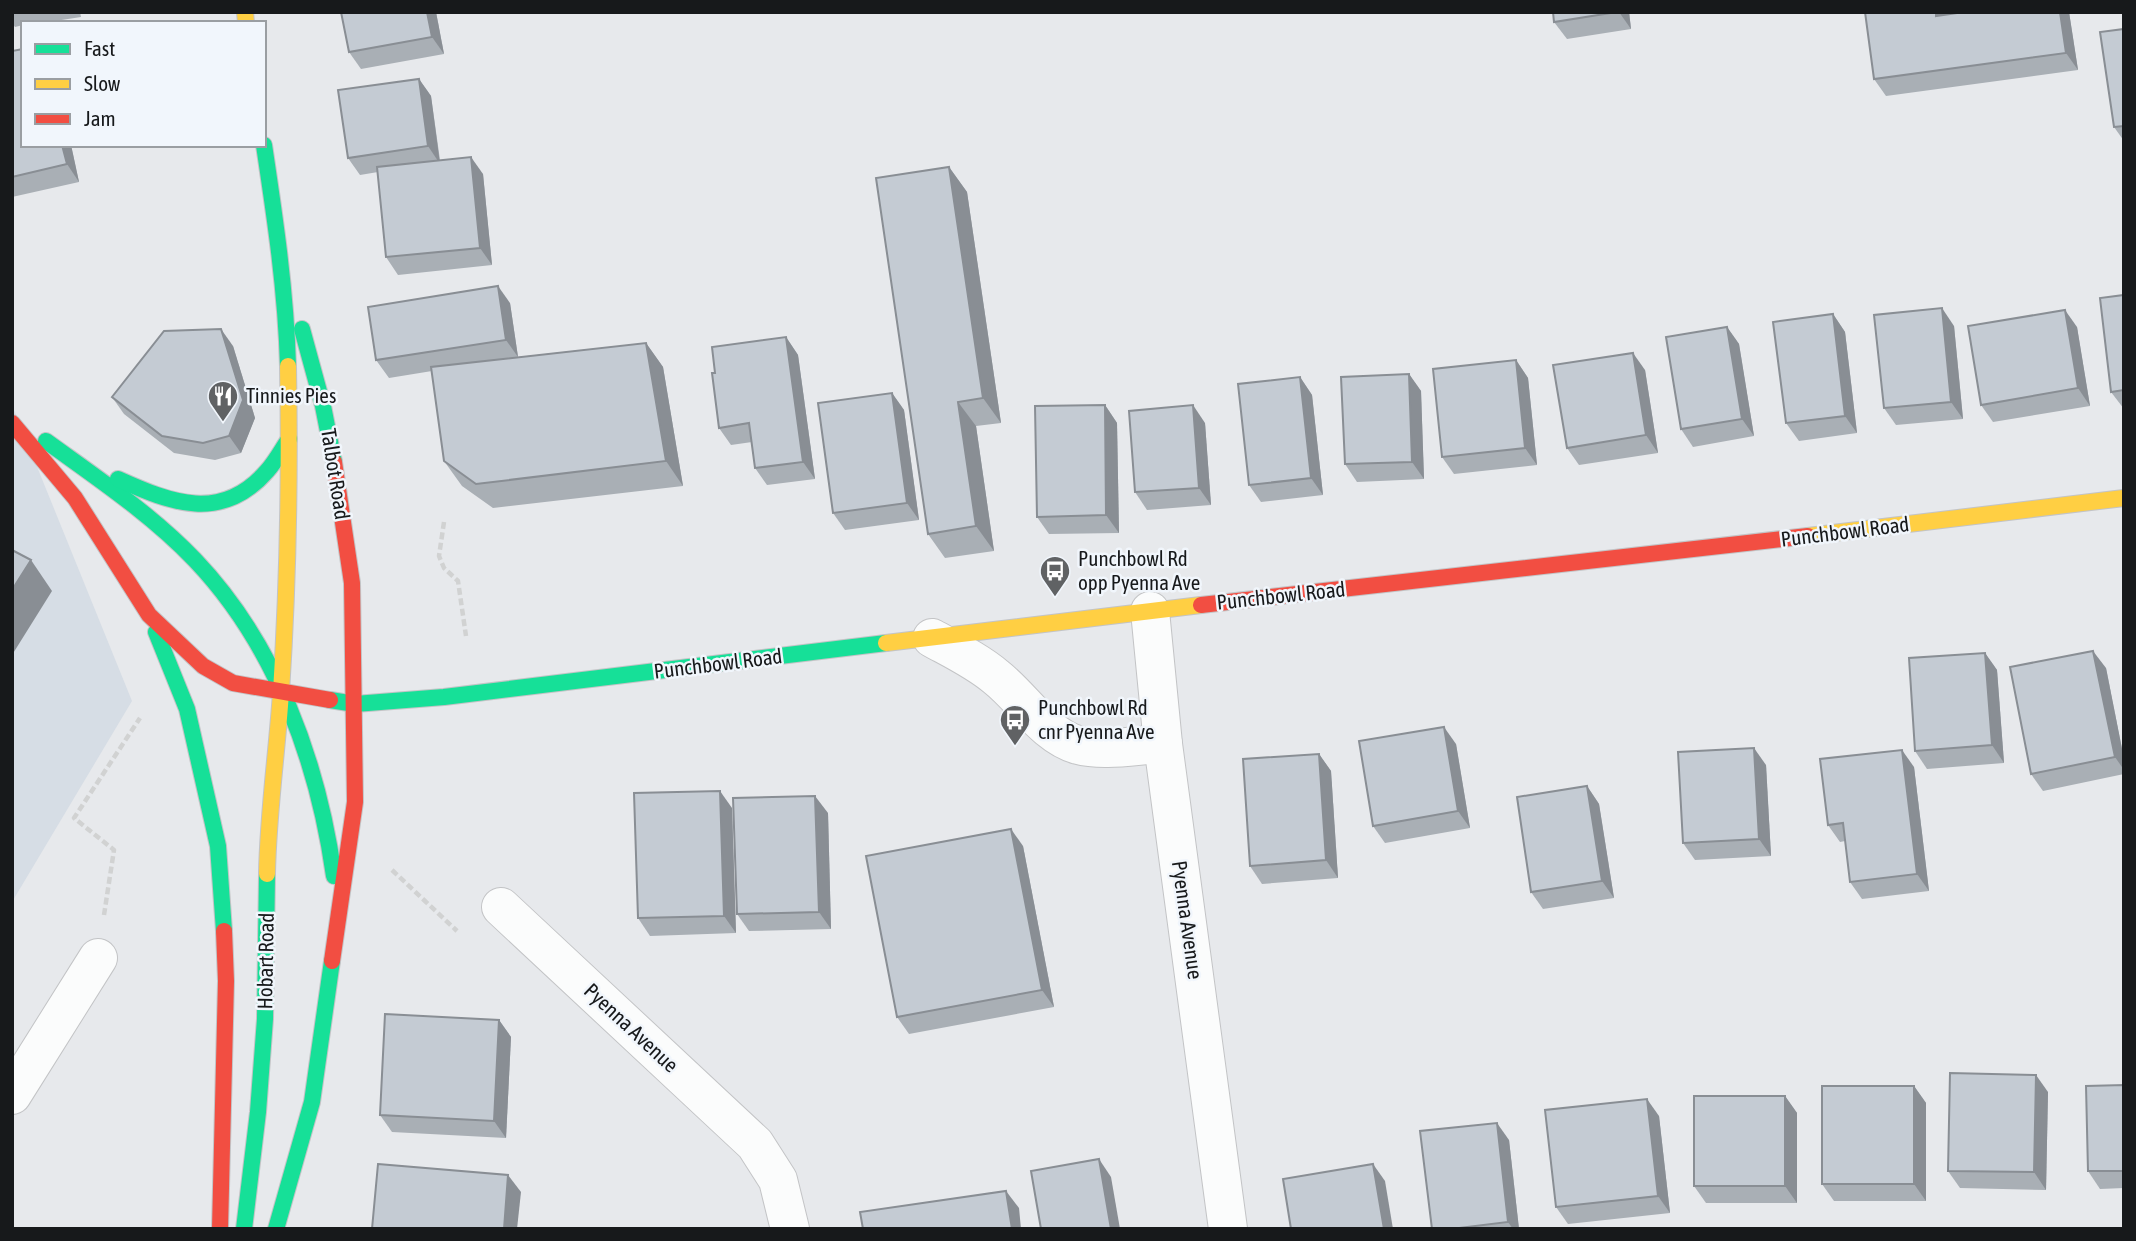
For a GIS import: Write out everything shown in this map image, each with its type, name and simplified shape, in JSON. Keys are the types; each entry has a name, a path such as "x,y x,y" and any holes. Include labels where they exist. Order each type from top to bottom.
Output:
{"main road":[{"name":"Talbot Road","path":"264,147 280,249 287,326 289,439 281,692"},
{"name":"Talbot Road","path":"280,249 323,406 339,485 352,583 355,704"},
{"path":"12,415 120,494 212,579 237,611 281,692 306,755 333,870 338,920"},
{"path":"12,423 43,456 75,498 149,615 187,709 218,846 225,921 220,1229"},
{"path":"71,459 174,503 201,504 227,499 249,487 267,471 289,439"},
{"name":"Punchbowl Road","path":"355,704 457,696 1150,611 1705,549 2124,498"},
{"path":"149,615 192,658 233,684 355,704 355,802 312,1102 276,1229"},
{"name":"Hobart Road","path":"244,1229 258,1112 264,1032 268,838 281,692"}],"street":[{"name":"Pyenna Avenue","path":"1150,611 1163,744 1228,1229"},
{"path":"932,638 995,676 1062,738 1078,745 1094,747 1163,744"},
{"name":"Pyenna Avenue","path":"501,907 755,1144 778,1180 790,1229"},
{"path":"12,1094 98,958"}],"path":[{"path":"444,522 439,556 444,568 458,581 466,636"},
{"path":"98,958 114,850 75,818 147,706"},
{"path":"392,870 457,930"}],"shaded area":[{"path":"12,405 132,701 12,902"}],"building":[{"path":"341,12 427,12 432,37 349,52"},
{"path":"1553,12 1617,12 1554,22"},
{"path":"1865,12 1936,12 1936,16 1964,12 2060,12 2066,53 1874,79"},
{"path":"2124,29 2124,126 2114,127 2100,32"},
{"path":"21,49 21,147 63,147 67,164 12,177 12,51"},
{"path":"419,79 428,146 348,158 338,90"},
{"path":"471,157 480,248 386,257 377,167"},
{"path":"949,167 983,398 958,402 976,526 928,534 876,178"},
{"path":"498,286 506,340 376,360 368,307"},
{"path":"2124,295 2124,390 2111,392 2100,298"},
{"path":"1942,308 1951,402 1884,408 1874,315"},
{"path":"2065,310 2078,388 1981,405 1968,326"},
{"path":"1833,314 1845,416 1786,423 1773,322"},
{"path":"1727,327 1742,419 1681,429 1666,337"},
{"path":"221,329 243,400 229,436 203,443 162,436 112,397 164,331"},
{"path":"786,337 803,462 755,468 749,423 719,428 712,373 715,373 712,347"},
{"path":"646,343 666,461 476,484 444,461 431,367"},
{"path":"1633,353 1646,435 1567,448 1553,365"},
{"path":"1516,360 1525,448 1442,457 1433,369"},
{"path":"1409,374 1412,462 1345,464 1341,377"},
{"path":"1300,377 1311,478 1249,485 1238,384"},
{"path":"892,393 907,503 833,513 818,403"},
{"path":"1105,405 1106,515 1037,517 1035,406"},
{"path":"1193,405 1199,488 1135,492 1129,411"},
{"path":"12,550 31,560 12,590"},
{"path":"2093,651 2115,757 2031,774 2010,667"},
{"path":"1985,653 1992,745 1915,751 1909,658"},
{"path":"1444,727 1458,811 1373,826 1359,741"},
{"path":"1754,748 1759,839 1683,843 1678,752"},
{"path":"1902,750 1917,874 1850,882 1843,823 1828,825 1820,759"},
{"path":"1319,754 1326,860 1250,866 1243,759"},
{"path":"1587,786 1602,881 1531,892 1517,797"},
{"path":"720,791 724,916 638,918 634,793"},
{"path":"815,796 819,912 737,914 733,798"},
{"path":"1011,829 1042,990 897,1017 866,856"},
{"path":"385,1014 499,1020 494,1121 380,1115"},
{"path":"1950,1073 2036,1075 2034,1172 1948,1171"},
{"path":"2124,1085 2124,1171 2088,1171 2086,1086"},
{"path":"1822,1086 1914,1086 1914,1184 1822,1184"},
{"path":"1694,1096 1785,1096 1785,1186 1694,1186"},
{"path":"1647,1099 1658,1196 1556,1207 1545,1110"},
{"path":"1497,1123 1508,1222 1432,1229 1420,1131"},
{"path":"1099,1159 1111,1229 1041,1229 1031,1171"},
{"path":"378,1164 508,1175 504,1229 372,1229"},
{"path":"1373,1164 1384,1229 1291,1229 1283,1179"},
{"path":"1006,1191 1012,1229 863,1229 860,1212"}],"traffic: fast":[{"path":"264,147 282,282 288,366"},
{"path":"302,329 323,406 334,462"},
{"path":"118,479 177,501 214,503 232,498 250,487 270,467 289,439"},
{"path":"46,441 123,497 178,543 224,593 249,629 289,707 304,748 317,790 334,876"},
{"path":"156,632 187,709 218,846 224,931"},
{"path":"330,700 355,704 444,697 886,643"},
{"path":"244,1229 258,1112 265,1019 267,874"},
{"path":"276,1229 312,1102 332,961"}],"traffic: slow":[{"path":"245,12 246,21"},
{"path":"267,874 285,611 289,488 288,366"},
{"path":"1808,536 2124,498"},
{"path":"886,643 1201,605"}],"traffic: jam":[{"path":"12,423 75,498 149,615 203,666 233,683 330,700"},
{"path":"332,961 355,802 352,583 334,462"},
{"path":"1201,605 1808,536"},
{"path":"220,1229 226,981 224,931"}],"place":[{"name":"Tinnies Pies","path":"223,423"},
{"name":"Punchbowl Rd opp Pyenna Ave","path":"1055,598"},
{"name":"Punchbowl Rd cnr Pyenna Ave","path":"1015,747"}]}
